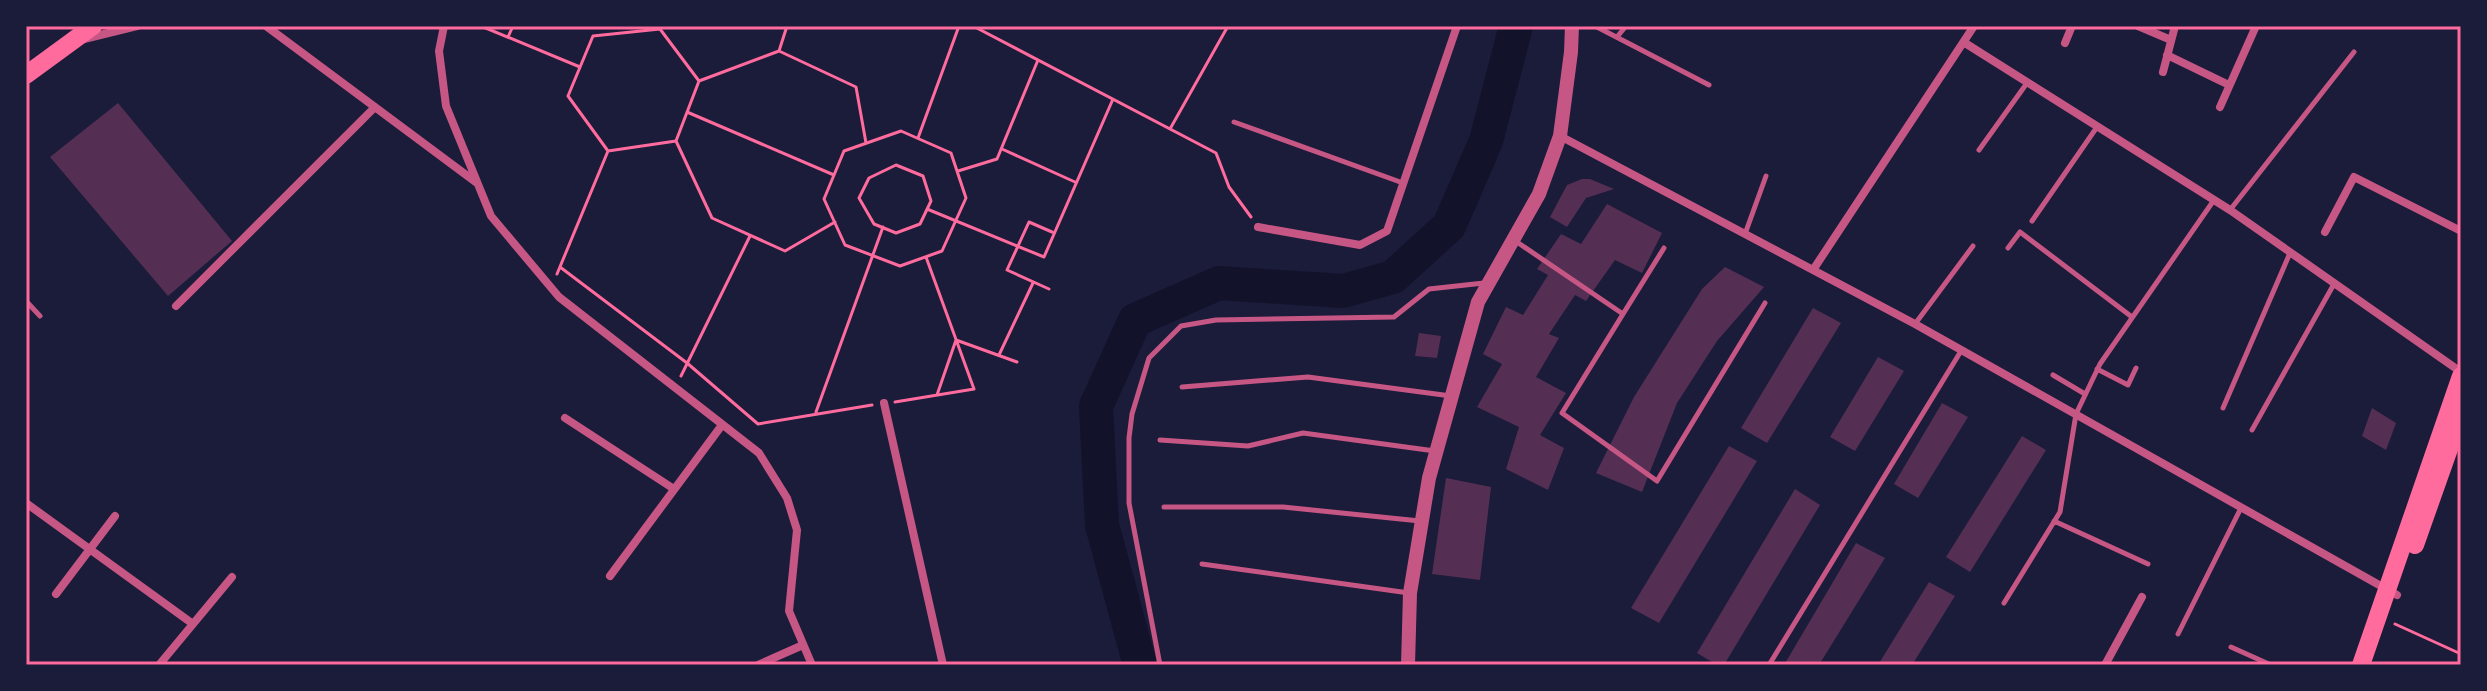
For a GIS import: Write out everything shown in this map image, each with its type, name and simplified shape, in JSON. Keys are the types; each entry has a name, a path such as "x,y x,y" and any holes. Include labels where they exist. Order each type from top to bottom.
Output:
{"main road":[{"path":"26,75 93,26"},
{"path":"2373,665 2388,621 2392,592 2461,374"},
{"path":"2361,665 2461,415"}],"street":[{"path":"68,43 137,26"},
{"path":"266,26 477,183"},
{"path":"444,26 439,51 446,106 491,216 559,297 759,453 787,498 797,530 789,611 812,665"},
{"path":"1258,227 1360,245 1387,231 1457,26"},
{"path":"1408,665 1410,593 1436,451 1478,302 1539,194 1560,136 1572,26"},
{"path":"1813,270 1974,26"},
{"path":"2065,43 2072,26"},
{"path":"2138,26 2171,40"},
{"path":"2163,72 2175,26"},
{"path":"2220,107 2256,26"},
{"path":"1965,43 2230,210 2461,374"},
{"path":"2167,55 2229,85"},
{"path":"176,306 375,107"},
{"path":"1560,136 1915,324 2392,592"},
{"path":"2325,232 2354,177 2461,231"},
{"path":"884,403 943,665"},
{"path":"565,418 674,489"},
{"path":"610,576 722,425"},
{"path":"26,503 193,624"},
{"path":"56,594 115,516"},
{"path":"159,665 232,577"},
{"path":"2105,665 2142,597"},
{"path":"758,665 803,645"}],"lane":[{"path":"1595,26 1709,85"},
{"path":"1617,37 1626,26"},
{"path":"2230,210 2354,52"},
{"path":"1979,150 2028,82"},
{"path":"1234,122 1403,183"},
{"path":"2032,221 2097,126"},
{"path":"1745,234 1766,176"},
{"path":"2004,603 2060,512 2076,414 2097,369 2214,200"},
{"path":"2008,248 2020,232 2132,317"},
{"path":"1513,240 1623,314"},
{"path":"1915,324 1973,246"},
{"path":"1664,248 1562,413 1657,481 1765,303"},
{"path":"2223,408 2290,252"},
{"path":"1160,665 1129,503 1132,414 1149,358 1181,326 1216,320 1394,317 1429,289 1489,282"},
{"path":"2252,430 2334,283"},
{"path":"26,301 40,316"},
{"path":"1769,665 1961,350"},
{"path":"2097,369 2128,385 2136,368"},
{"path":"2053,375 2085,394"},
{"path":"1182,387 1308,377 1452,396"},
{"path":"1160,440 1248,446 1303,433 1436,451"},
{"path":"1164,507 1283,507 1421,521"},
{"path":"2178,634 2241,507"},
{"path":"2054,521 2148,564"},
{"path":"1202,564 1410,593"},
{"path":"2231,647 2271,665"}],"path":[{"path":"481,26 580,67"},
{"path":"508,37 513,26"},
{"path":"779,51 787,26"},
{"path":"918,138 959,26"},
{"path":"973,26 1216,153 1229,187 1258,227"},
{"path":"1170,129 1228,26"},
{"path":"608,151 568,96 593,36 660,28 699,81"},
{"path":"835,222 785,251 712,218 676,141 699,81 779,51 856,87 866,143"},
{"path":"957,171 997,159 1038,60"},
{"path":"927,209 1044,257 1113,99"},
{"path":"687,112 834,175"},
{"path":"901,131 951,153 966,198 942,251 900,266 845,245 824,199 844,151 866,143 901,131"},
{"path":"608,151 676,141"},
{"path":"1002,149 1076,182"},
{"path":"551,288 608,151"},
{"path":"896,165 923,176 931,201 920,224 896,233 883,227 874,224 859,198 869,178 896,165"},
{"path":"1049,289 1007,270 1029,222 1053,233"},
{"path":"815,414 883,227"},
{"path":"675,388 750,236"},
{"path":"560,267 687,363 758,424 974,389 926,257"},
{"path":"999,355 1034,282"},
{"path":"956,340 1017,362"},
{"path":"937,395 956,340"},
{"path":"2388,621 2461,654"}],"building":[{"path":"118,103 232,241 168,296 50,157"},
{"path":"1582,179 1614,189 1586,198 1567,227 1550,217 1567,185"},
{"path":"1607,204 1662,233 1642,273 1615,260 1586,301 1575,295 1549,334 1559,338 1536,377 1566,393 1540,435 1564,448 1548,490 1506,469 1519,427 1477,407 1502,364 1483,354 1506,307 1523,315 1548,275 1537,269 1561,234 1581,244"},
{"path":"1725,267 1764,287 1717,341 1677,403 1642,492 1596,473 1634,397 1702,289"},
{"path":"1813,308 1841,323 1767,443 1741,428"},
{"path":"1419,333 1441,336 1437,358 1415,356"},
{"path":"1878,357 1904,371 1855,451 1830,437"},
{"path":"1942,403 1968,417 1918,498 1894,484"},
{"path":"2372,408 2396,423 2386,450 2362,436"},
{"path":"2022,436 2046,450 1970,572 1946,557"},
{"path":"1729,446 1757,461 1659,623 1631,608"},
{"path":"1446,478 1491,487 1480,580 1432,574"},
{"path":"1795,489 1820,505 1724,665 1717,665 1697,653"},
{"path":"1856,543 1885,558 1819,665 1784,665"},
{"path":"1929,582 1955,596 1912,665 1878,665"}],"waterway":[{"path":"1140,665 1102,525 1096,406 1135,320 1219,283 1343,291 1393,277 1449,226 1486,141 1516,26"}]}
